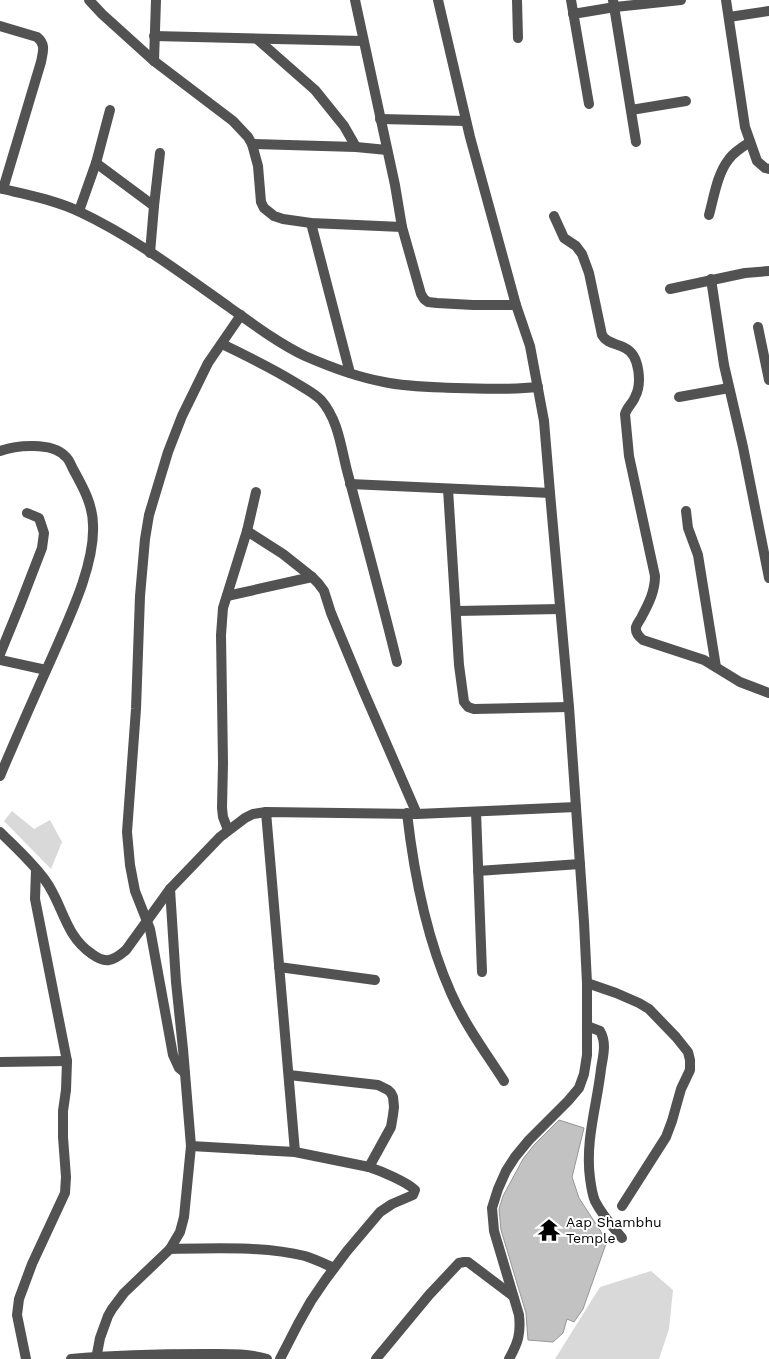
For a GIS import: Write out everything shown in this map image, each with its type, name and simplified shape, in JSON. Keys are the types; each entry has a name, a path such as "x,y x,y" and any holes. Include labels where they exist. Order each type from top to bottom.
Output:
{"street":[{"path":"89,0 154,61 233,121 248,136 258,166 261,202 264,208 274,216 311,223 402,227"},
{"path":"154,61 156,0"},
{"path":"354,0 402,227 421,294 428,302 438,304 516,305"},
{"path":"438,0 466,121 516,305 530,346 544,421 569,707 587,983 587,1056 579,1088 515,1157 506,1172 492,1208 494,1231 519,1315 521,1328 516,1348 509,1359"},
{"path":"517,0 518,38"},
{"path":"570,0 589,104"},
{"path":"573,14 614,4 681,0"},
{"path":"726,0 745,128 757,161 764,168 769,169"},
{"path":"614,4 636,142"},
{"path":"728,17 769,11"},
{"path":"0,26 37,38 43,45 41,62 2,188 79,211 150,253 291,349 350,373 385,383 424,387 511,390 538,387"},
{"path":"154,36 363,41"},
{"path":"257,39 314,90 344,126 356,147"},
{"path":"631,110 686,101"},
{"path":"79,211 96,163 110,110"},
{"path":"380,119 466,121"},
{"path":"709,215 725,165 737,151 750,142"},
{"path":"252,144 356,147 386,150"},
{"path":"150,253 160,153"},
{"path":"96,163 154,206"},
{"path":"554,216 564,238 576,246 582,254 589,274 602,335 606,340 627,348 632,352 637,361 638,391 625,414 629,456 655,583 651,599 636,627 637,633 644,640 704,660 740,682 769,693"},
{"path":"311,223 350,373"},
{"path":"670,289 745,272 769,271"},
{"path":"711,280 724,365 743,447 769,578"},
{"path":"185,1073 179,1068 173,1055 150,929 135,890 130,865 127,832 136,708 138,631 145,539 149,515 168,452 182,416 203,373 241,315"},
{"path":"758,327 769,380"},
{"path":"222,344 287,378 320,399 334,421 397,662"},
{"path":"679,397 729,388"},
{"path":"0,451 13,447 27,446 57,450 65,455 88,500 93,518 93,537 87,569 64,628 0,776"},
{"path":"350,484 550,493"},
{"path":"448,489 462,696 464,702 468,707 474,709 569,707"},
{"path":"228,830 222,808 221,634 223,608 247,531 256,492"},
{"path":"686,511 688,528 698,555 716,667"},
{"path":"0,654 42,548 44,533 42,525 39,518 27,513"},
{"path":"247,531 283,554 312,577 324,591 331,613 412,814 411,854 420,898 437,956 451,994 469,1028 504,1081"},
{"path":"227,596 312,577"},
{"path":"456,611 560,609"},
{"path":"0,660 46,670"},
{"path":"0,832 36,870 50,888 76,941 95,956 110,960 126,950 170,889 228,830 253,814 266,812 412,814 576,807"},
{"path":"266,812 294,1152"},
{"path":"476,812 482,972"},
{"path":"478,871 580,864"},
{"path":"26,1359 17,1315 19,1299 32,1264 65,1193 66,1178 63,1112 67,1061 34,899 36,870"},
{"path":"96,1358 101,1333 112,1309 124,1294 170,1248 180,1232 184,1217 191,1146 176,982 170,889"},
{"path":"279,967 375,980"},
{"path":"587,983 616,993 649,1009 676,1037 688,1052 690,1060 690,1070 681,1090 666,1137 622,1206"},
{"path":"587,1026 600,1031 604,1042 600,1080 588,1146 592,1192 604,1216 622,1238"},
{"path":"0,1062 67,1061"},
{"path":"289,1075 378,1085 388,1090 393,1097 394,1107 391,1127 369,1167"},
{"path":"191,1146 294,1152 369,1167 410,1185 415,1190 413,1195 387,1206 380,1212 334,1268 298,1324 280,1359"},
{"path":"170,1248 284,1252 314,1259 334,1268"},
{"path":"376,1359 429,1295 459,1263 468,1262 513,1296"},
{"path":"71,1359 164,1354 203,1356 233,1354 267,1359"}],"shaded area":[{"path":"12,811 34,829 50,820 62,842 51,869 4,821"},
{"path":"651,1271 673,1290 669,1329 659,1359 555,1359 600,1287"}],"building":[{"name":"Aap Shambhu Temple","path":"559,1120 584,1128 572,1177 579,1198 607,1241 583,1309 574,1322 567,1319 563,1333 553,1342 528,1340 526,1313 501,1230 499,1209 503,1196 523,1159"}],"place":[{"name":"Aap Shambhu Temple","path":"549,1230"}]}
